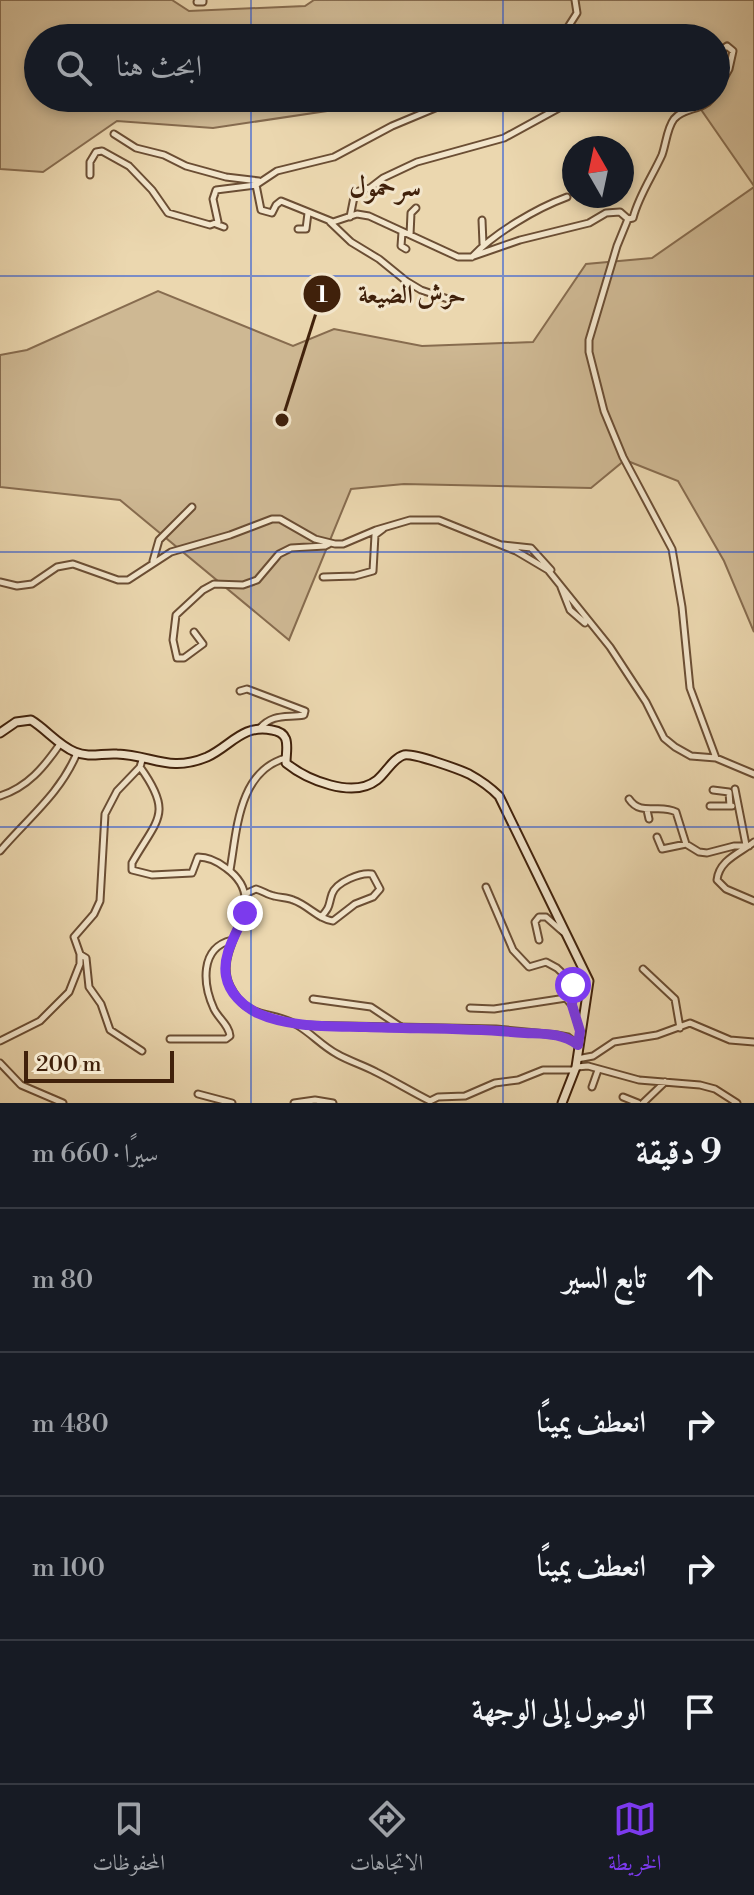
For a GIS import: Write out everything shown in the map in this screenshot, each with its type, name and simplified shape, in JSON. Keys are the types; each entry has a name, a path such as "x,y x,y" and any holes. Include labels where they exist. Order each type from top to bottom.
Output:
{"street":[{"path":"570,24 577,13 575,0"},
{"path":"216,224 218,214 214,210 213,199 216,190 258,183 277,171 334,157 426,112"},
{"path":"350,217 355,192 370,188 393,172 435,156 495,142 552,112"},
{"path":"685,112 671,122 659,160 617,246 589,340 589,352 604,411 623,457 672,549 682,607 690,688 716,758"},
{"path":"114,134 136,148 164,155 186,166 258,183"},
{"path":"90,175 90,162 96,152 102,151 129,166 168,213 182,219 224,227"},
{"path":"258,183 263,212 272,213 281,201 306,209 308,213 329,221 351,242 406,281 448,299"},
{"path":"471,257 515,223 562,199"},
{"path":"410,235 411,213 416,208"},
{"path":"329,221 361,214 448,254 471,257 520,240 589,223 606,213 620,212 628,219"},
{"path":"298,229 306,229 308,213"},
{"path":"482,220 484,245"},
{"path":"402,232 401,246 406,249"},
{"path":"153,562 159,540 192,507"},
{"path":"0,582 25,586 37,582 57,567 73,564 118,580 128,580 153,562 184,547 230,535 272,519 280,519 315,539 343,544 416,519 439,520 530,558 553,575 610,647 646,702 664,738 691,756 716,758 754,774"},
{"path":"323,577 355,576 373,571 375,535 383,528"},
{"path":"194,632 203,644 184,658 177,658 173,643 176,615 203,590 214,584 248,584 265,573 283,551 330,543"},
{"path":"559,582 570,610 585,623"},
{"path":"240,691 247,689 305,711 304,715 298,716 275,716 259,729"},
{"path":"0,733 16,722 31,720 60,744 77,753 91,756 119,754 141,763 169,764 196,761 212,754 240,734 259,729 277,731 286,736 286,763 302,774 351,788 373,783 397,758 410,754 468,774 489,786 499,796 589,981 576,1065 562,1103"},
{"path":"0,796 29,782 60,744"},
{"path":"0,851 55,793 69,773 77,753"},
{"path":"230,870 248,790 262,771 286,758"},
{"path":"141,763 158,795 160,806 156,824 132,863 132,870 152,875 192,873 198,857 203,856 230,870 245,894 246,910 227,956 226,976 235,995 248,1008 296,1024 496,1029 568,1037 578,1045"},
{"path":"0,1041 29,1029 64,998 78,974 80,954 74,937 94,914 100,901 106,811 119,788 141,763"},
{"path":"734,806 735,789"},
{"path":"713,790 729,792 750,844"},
{"path":"629,799 634,806 647,810 663,808 676,812 686,844 699,852 750,844"},
{"path":"710,806 734,806"},
{"path":"647,810 649,819"},
{"path":"657,837 662,849 686,844"},
{"path":"750,844 725,862 717,880 726,889 754,901"},
{"path":"245,894 256,889 291,899 321,917 333,921 355,904 377,894 380,889 372,874 356,875 336,888 330,906 321,917"},
{"path":"486,887 513,950 527,966 546,962 567,978 573,988 572,1005"},
{"path":"539,940 535,922 539,917 546,917 563,932"},
{"path":"170,1039 223,1039 230,1036 229,1028 213,1006 204,975 211,953 224,942 233,940"},
{"path":"80,954 86,958 89,987 101,1004 110,1030 142,1051"},
{"path":"643,969 675,999 680,1028"},
{"path":"470,1008 494,1009 568,998 580,1031"},
{"path":"313,999 371,1007 402,1028"},
{"path":"296,1024 337,1054 430,1102 438,1097 465,1096 495,1083 518,1080 543,1070 576,1065 639,1080 700,1085 715,1089 737,1103"},
{"path":"576,1065 618,1041 657,1035 695,1024 730,1040 754,1042"},
{"path":"0,1063 21,1085 63,1103"},
{"path":"592,1087 598,1070"},
{"path":"623,1097 640,1103 665,1082"},
{"path":"198,1094 232,1103"},
{"path":"294,1103 315,1100 333,1103"}],"shaded area":[{"path":"0,0 172,0 189,11 305,6 314,0 754,0 754,186 703,112 730,112 730,24 24,24 24,112 320,112 213,128 117,121 43,172 0,169"},
{"path":"754,187 754,632 724,561 678,481 625,460 591,488 404,484 351,489 289,640 120,500 0,487 0,355 27,350 158,291 293,346 334,329 422,346 533,342 586,264 652,258"}],"place":[{"name":"حرش الضيعة","path":"282,420"}],"district":[{"name":"سرحمول","path":"385,186"}],"route":[{"path":"245,913 227,956 226,976 230,987 248,1008 296,1024 496,1029 568,1037 578,1045 580,1031 572,1005 573,985"}]}
